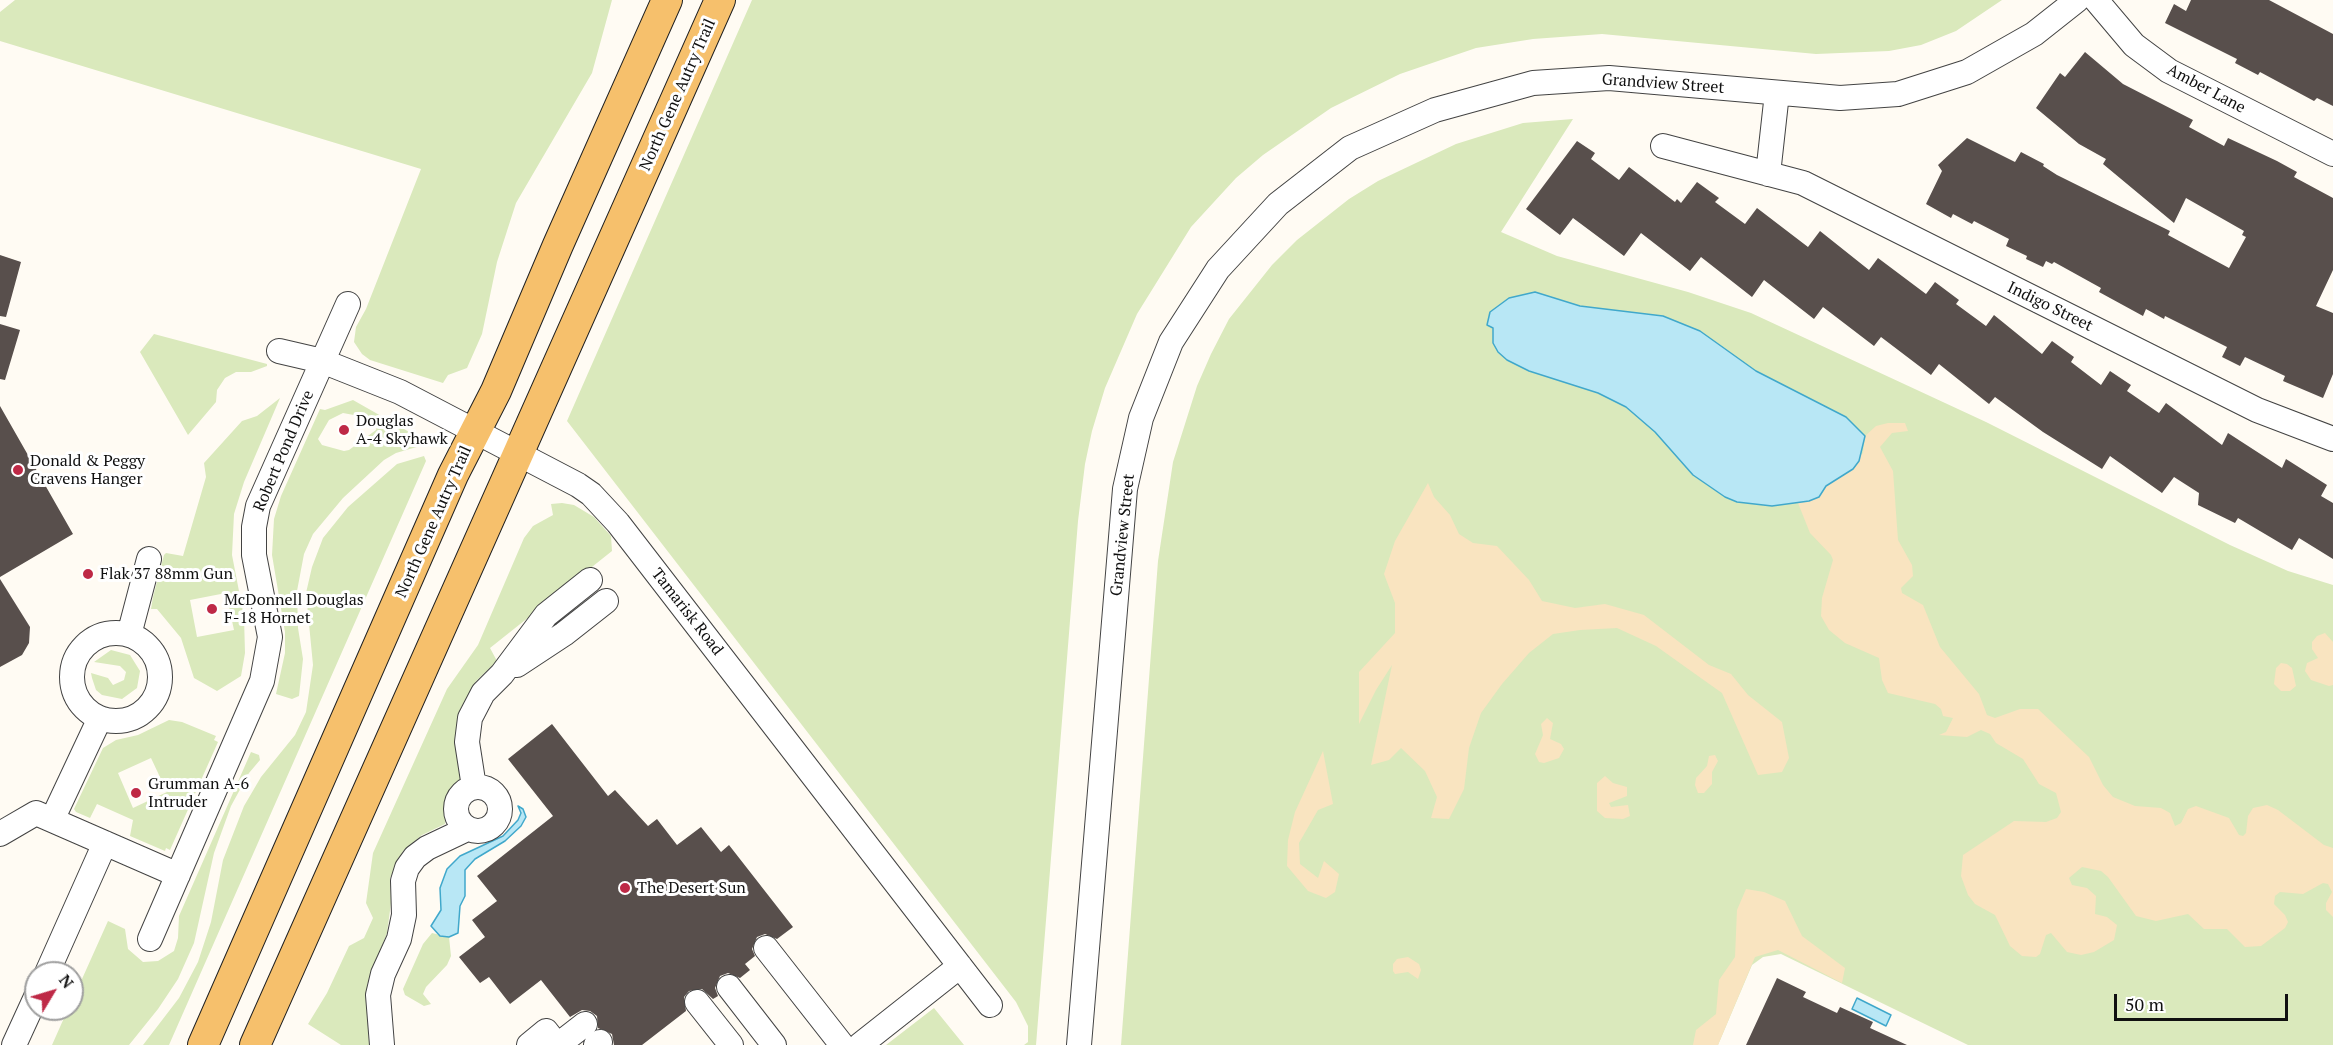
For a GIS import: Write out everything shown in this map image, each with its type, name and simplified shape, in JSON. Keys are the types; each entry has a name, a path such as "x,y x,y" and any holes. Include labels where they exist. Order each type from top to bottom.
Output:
{"main road":[{"name":"North Gene Autry Trail","path":"203,1045 453,475 496,391 558,245 668,0"},
{"name":"North Gene Autry Trail","path":"255,1045 720,0"}],"street":[{"name":"Grandview Street","path":"1080,1045 1125,489 1141,418 1171,342 1218,269 1278,204 1350,148 1435,110 1533,83 1609,78 1840,98 1898,94 1967,72 2034,34 2077,0"},
{"name":"Amber Lane","path":"2096,0 2134,45 2169,71 2333,154"},
{"path":"1768,174 1776,93"},
{"name":"Indigo Street","path":"1663,146 1803,183 2257,410 2333,439"},
{"name":"Robert Pond Drive","path":"150,939 262,681 270,637 254,555 258,506 348,304"},
{"name":"Tamarisk Road","path":"279,351 322,361 400,392 578,484 606,509 990,1005"},
{"path":"129,635 149,559"},
{"path":"474,787 467,742 470,718 483,693 502,674 546,615 590,580"},
{"path":"502,674 564,634 606,601"},
{"path":"114,633 129,635 142,641 152,652 158,665 160,679 157,693 150,705 134,717 114,721 100,718 87,710 78,698 73,684 73,670 78,656 87,644 100,636 114,633"},
{"path":"52,820 100,718"},
{"path":"474,787 481,787 494,793 501,813 494,826 480,832 467,829 457,817 455,809 460,795 474,787"},
{"path":"0,834 36,813 178,875"},
{"path":"382,1045 378,994 382,974 399,939 404,915 403,881 407,868 415,857 427,848 467,829"},
{"path":"52,961 105,843"},
{"path":"766,948 842,1045"},
{"path":"860,1045 960,966"},
{"path":"729,987 774,1045"},
{"path":"697,1002 731,1045"},
{"path":"14,1045 25,1021"},
{"path":"529,1045 546,1031 558,1045 590,1038"}],"green space":[{"path":"15,0 612,0 592,73 516,203 497,262 482,334 467,368 448,375 443,383 370,360 362,354 354,342 356,327 366,309 421,169 0,41 0,12"},
{"path":"752,0 2002,0 1956,31 1921,45 1889,51 1816,54 1602,34 1533,39 1476,48 1400,74 1331,108 1263,155 1236,178 1191,227 1137,314 1105,388 1092,431 1085,464 1078,521 1036,1045 1024,1045 1028,1042 1028,1026 1016,1002 567,421"},
{"path":"1573,119 1501,232 1557,256 1688,292 1751,313 1986,422 2230,545 2288,571 2333,585 2333,1045 1968,1045 1781,954 1763,957 1752,965 1718,1045 1121,1045 1158,561 1173,462 1197,386 1211,354 1229,319 1272,265 1297,240 1349,199 1378,181 1456,144 1523,123"},
{"path":"154,334 267,364 267,366 251,372 236,372 225,378 217,390 216,402 188,435 140,352"},
{"path":"280,398 244,482 234,514 232,555 244,617 245,653 241,676 217,691 194,678 181,638 157,609 151,609 164,555 166,553 183,556 206,477 204,463 242,421 257,416","holes":["226,593 234,630 197,637 190,600"]},
{"path":"353,400 418,437 420,446 396,453 384,460 343,498 313,534 304,554 297,591 298,628 303,659 299,696 292,699 276,694 285,653 285,632 272,555 274,519 281,496 320,409 325,410","holes":["343,413 375,419 378,423 376,430 349,450 344,451 322,445 318,439 329,420"]},
{"path":"424,456 426,461 169,1045 143,1045 179,998 198,962 211,922 223,860 244,806 261,777 295,735 306,712 313,665 306,593 312,567 323,538 348,507 397,464"},
{"path":"551,504 574,505 594,517 611,536 612,551 490,648 497,661 476,681 460,710 455,736 462,779 450,795 445,824 422,835 403,851 390,878 391,903 387,933 367,985 369,1045 341,1045 308,1024 327,993 349,946 364,938 373,918 366,903 373,853 447,689 478,645 524,538 533,526 553,515"},
{"path":"111,650 130,655 140,671 137,688 122,699 102,695 96,690 92,678 91,673 108,678 113,685 124,680 126,672 120,666 94,662"},
{"path":"169,720 182,722 216,736 214,740 218,742 170,850 166,848 165,851 130,836 133,820 97,804 90,818 74,809 103,748 116,740 138,735","holes":["151,758 167,792 133,808 118,773"]},
{"path":"251,752 259,755 260,760 249,773 231,806 214,853 194,943 178,979 158,1009 129,1045 52,1045 63,1021 84,1021 84,975 108,921 125,929 128,949 143,962 158,961 174,951 178,938 179,916"},
{"path":"432,933 449,937 451,956 447,965 426,987 423,994 431,1004 424,1006 405,995 403,989 423,944"},
{"path":"934,1008 964,1045 886,1045"}],"sand":[{"path":"1905,423 1908,431 1892,433 1880,447 1893,471 1898,540 1912,565 1913,576 1901,588 1902,593 1923,605 1940,647 1979,694 1987,715 1995,718 2020,709 2038,709 2089,757 2103,785 2113,797 2135,806 2161,808 2170,813 2175,826 2181,823 2188,809 2196,806 2229,818 2239,835 2243,836 2246,833 2248,816 2253,808 2267,805 2278,810 2324,845 2333,848 2333,917 2326,910 2326,903 2332,892 2328,884 2323,883 2303,894 2280,892 2275,896 2274,904 2285,915 2288,922 2285,928 2261,946 2245,947 2227,929 2204,929 2188,914 2156,921 2136,916 2108,877 2101,871 2082,867 2069,878 2072,885 2087,888 2096,896 2095,914 2107,917 2117,925 2114,940 2094,952 2081,955 2067,952 2051,933 2046,935 2040,954 2036,957 2022,956 2010,946 1995,915 1975,904 1968,895 1961,876 1963,855 2014,821 2046,822 2057,818 2061,812 2056,793 2039,784 2023,759 1996,743 1990,734 1981,730 1967,737 1939,735 1946,732 1953,718 1943,716 1941,709 1935,704 1888,693 1882,680 1879,658 1845,643 1829,630 1821,616 1822,598 1833,560 1810,533 1798,503 1809,501 1823,492 1826,486 1863,453 1865,436 1876,426"},
{"path":"1428,483 1434,497 1450,515 1459,534 1473,543 1497,546 1529,580 1542,601 1575,608 1605,604 1644,615 1709,665 1731,674 1748,695 1782,722 1789,758 1782,772 1758,775 1722,693 1656,646 1617,628 1580,630 1553,634 1529,653 1502,684 1481,713 1469,748 1464,789 1449,819 1431,818 1437,797 1425,771 1401,748 1389,760 1371,765 1392,665 1359,724 1359,672 1395,633 1395,603 1384,574 1395,541"},
{"path":"2325,633 2333,642 2333,685 2329,686 2311,680 2305,671 2307,663 2318,658 2312,649 2312,642 2317,636"},
{"path":"2281,663 2292,668 2296,686 2290,691 2281,691 2274,684 2276,668"},
{"path":"1547,718 1553,723 1550,739 1561,744 1564,749 1559,758 1544,763 1539,762 1535,754 1543,735 1541,724"},
{"path":"1323,751 1333,804 1318,810 1299,843 1300,864 1318,878 1324,861 1339,874 1335,892 1326,898 1308,891 1287,866 1288,840 1295,812"},
{"path":"1715,755 1718,761 1712,772 1712,784 1704,793 1698,793 1695,785 1696,778 1707,766 1709,756"},
{"path":"1605,776 1613,783 1627,787 1627,796 1609,803 1611,807 1628,805 1630,816 1623,819 1605,818 1597,811 1597,783"},
{"path":"1746,889 1764,892 1785,901 1802,936 1845,968 1842,983 1778,950 1755,957 1718,1045 1693,1045 1696,1030 1716,1014 1719,980 1735,957 1737,910"},
{"path":"1408,957 1419,964 1421,970 1418,979 1408,972 1395,974 1393,971 1393,964 1397,959"}],"water":[{"path":"1535,292 1580,306 1663,316 1700,331 1756,371 1846,417 1865,436 1859,461 1853,469 1826,486 1819,497 1809,501 1772,506 1737,502 1725,497 1693,475 1655,432 1626,407 1598,393 1529,371 1507,360 1498,352 1493,343 1493,328 1487,325 1490,312 1509,298"},
{"path":"518,806 523,809 526,817 521,826 505,841 475,859 465,870 465,896 460,906 458,933 449,937 440,936 431,926 441,910 440,888 447,869 460,856 503,836 518,820 521,813"},
{"path":"1857,998 1891,1015 1886,1026 1852,1009"}],"building":[{"path":"2191,0 2269,0 2333,34 2333,106 2317,98 2314,101 2260,72 2258,75 2235,63 2237,59 2165,23 2174,4 2186,11"},
{"path":"2085,52 2123,84 2193,120 2189,127 2224,146 2228,138 2277,161 2297,172 2294,177 2333,198 2333,270 2316,306 2333,313 2333,374 2323,398 2283,381 2285,376 2245,357 2240,366 2222,357 2227,347 2165,316 2164,319 2146,309 2143,316 2099,292 2101,288 2054,262 2052,264 2046,261 2043,267 2006,246 2009,239 1974,221 1972,224 1953,214 1951,218 1926,204 1942,171 1938,165 1967,138 2015,162 2021,152 2044,164 2043,166 2057,175 2170,231 2168,235 2229,268 2246,237 2242,235 2244,231 2186,198 2174,223 2103,164 2106,159 2079,144 2036,108 2060,73 2065,77"},
{"path":"1577,141 1595,153 1591,159 1619,180 1629,167 1675,202 1677,199 1681,203 1697,182 1719,198 1715,202 1745,224 1757,208 1808,247 1820,231 1869,270 1878,258 1926,294 1935,282 1959,300 1956,304 1986,326 1994,315 2042,354 2052,341 2074,357 2071,362 2101,385 2110,371 2131,385 2127,391 2159,413 2166,403 2222,445 2228,433 2282,468 2286,459 2327,485 2321,496 2333,503 2333,559 2299,538 2292,550 2238,518 2235,523 2198,505 2199,493 2174,477 2162,493 2110,456 2102,469 2043,432 1995,397 1989,404 1939,364 1931,375 1881,337 1874,346 1823,307 1814,319 1764,280 1752,297 1701,257 1690,271 1641,233 1624,256 1573,218 1560,235 1526,209"},
{"path":"0,255 21,262 6,317 0,316"},
{"path":"0,324 20,330 5,380 0,379"},
{"name":"Donald & Peggy Cravens Hanger","path":"0,406 73,534 0,577"},
{"path":"0,579 30,627 29,643 22,655 0,667"},
{"name":"The Desert Sun","path":"552,724 608,796 615,790 648,826 657,819 677,845 701,827 721,852 729,845 793,927 777,939 765,934 757,937 752,949 755,956 745,964 750,970 740,978 728,973 720,976 715,988 718,996 713,999 702,989 689,991 684,997 686,1011 642,1045 614,1045 612,1034 598,1028 597,1016 590,1011 582,1010 570,1017 541,980 510,1004 489,977 480,983 459,957 485,937 472,920 497,901 477,876 553,816 508,759"},
{"path":"1777,978 1806,992 1803,997 1837,1013 1840,1007 1873,1022 1870,1028 1907,1045 1746,1045"}],"place":[{"name":"Douglas A-4 Skyhawk","path":"344,430"},
{"name":"Donald & Peggy Cravens Hanger","path":"18,470"},
{"name":"Flak 37 88mm Gun","path":"88,574"},
{"name":"McDonnell Douglas F-18 Hornet","path":"212,609"},
{"name":"Grumman A-6 Intruder","path":"136,793"},
{"name":"The Desert Sun","path":"625,888"}]}
